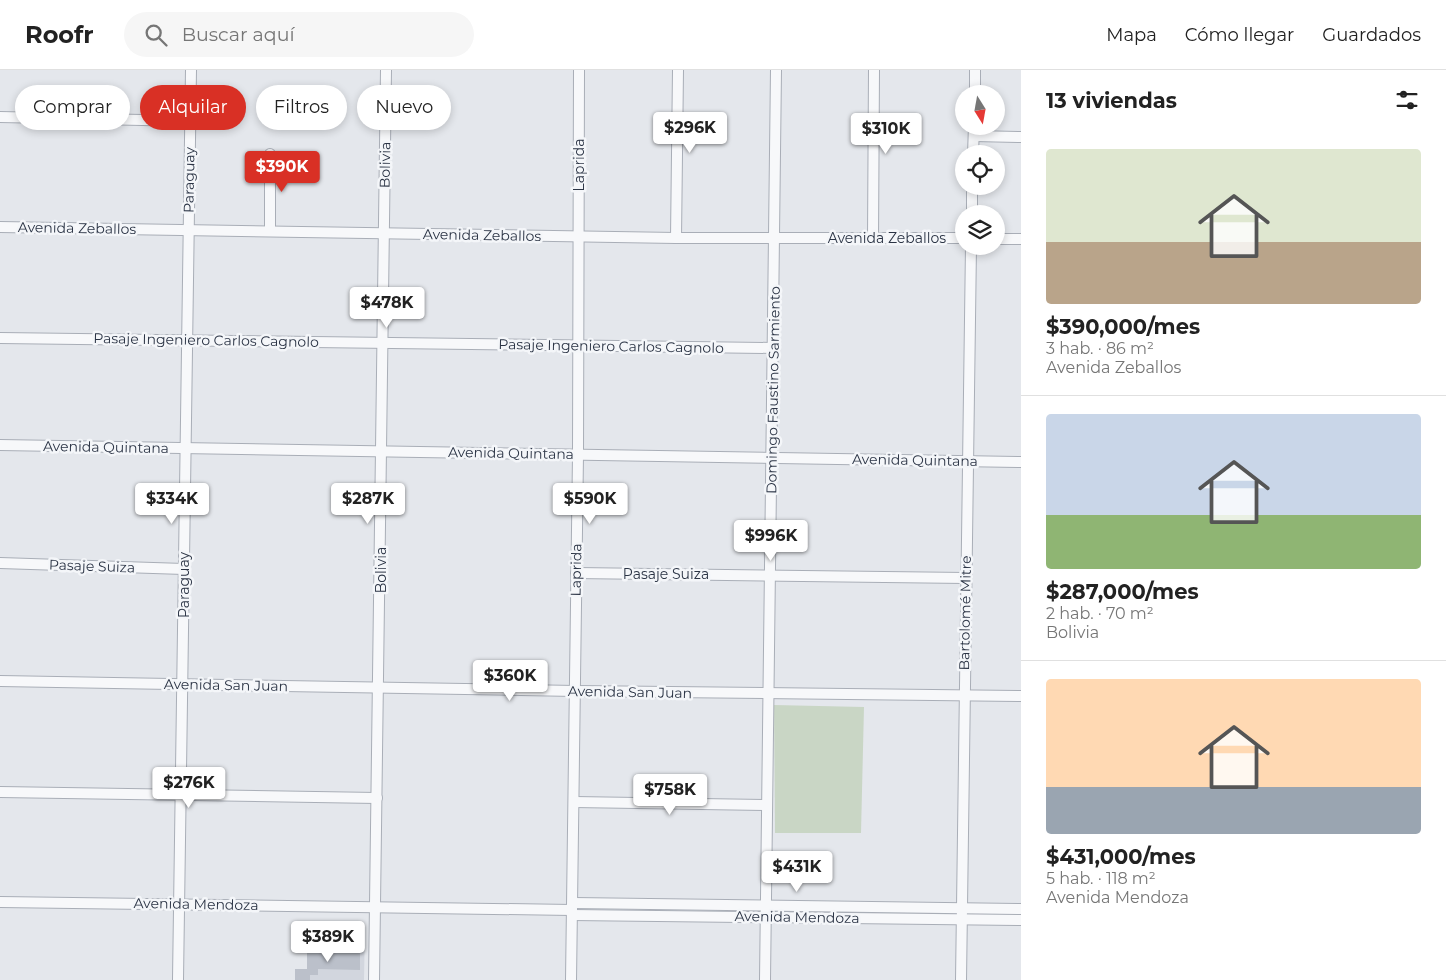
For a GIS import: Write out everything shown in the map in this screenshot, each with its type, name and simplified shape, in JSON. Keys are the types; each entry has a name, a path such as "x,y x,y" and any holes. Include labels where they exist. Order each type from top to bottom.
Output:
{"street":[{"name":"Paraguay","path":"191,70 191,85"},
{"name":"Bolivia","path":"374,980 380,687 386,70"},
{"name":"Laprida","path":"571,980 578,455 579,70"},
{"path":"676,238 678,70"},
{"name":"Domingo Faustino Sarmiento","path":"765,980 773,458 776,70"},
{"path":"873,239 874,70"},
{"path":"975,70 975,85"},
{"path":"0,117 140,120"},
{"name":"Paraguay","path":"178,980 184,684 190,130"},
{"path":"1005,135 1021,137"},
{"path":"270,154 270,231"},
{"name":"Avenida Zeballos","path":"0,226 676,238 955,238"},
{"path":"1005,238 1021,239"},
{"name":"Bartolomé Mitre","path":"961,980 971,255"},
{"name":"Pasaje Ingeniero Carlos Cagnolo","path":"0,338 773,348"},
{"name":"Avenida Quintana","path":"0,445 1021,462"},
{"name":"Pasaje Suiza","path":"0,563 184,569"},
{"name":"Pasaje Suiza","path":"576,573 966,578"},
{"name":"Avenida San Juan","path":"0,681 575,691 1021,696"},
{"path":"0,792 378,798"},
{"path":"574,802 767,805"},
{"name":"Avenida Mendoza","path":"0,902 572,909 766,906 1021,909"},
{"name":"Avenida Mendoza","path":"572,909 766,916 1021,920"}],"shaded area":[{"path":"307,926 365,926 364,980 295,980 295,969 307,969"}],"green space":[{"path":"774,705 864,707 861,833 775,833"}],"building":[{"path":"307,951 360,952 360,970 318,969 318,975 310,975 310,980 295,980 295,969 307,969"}]}
